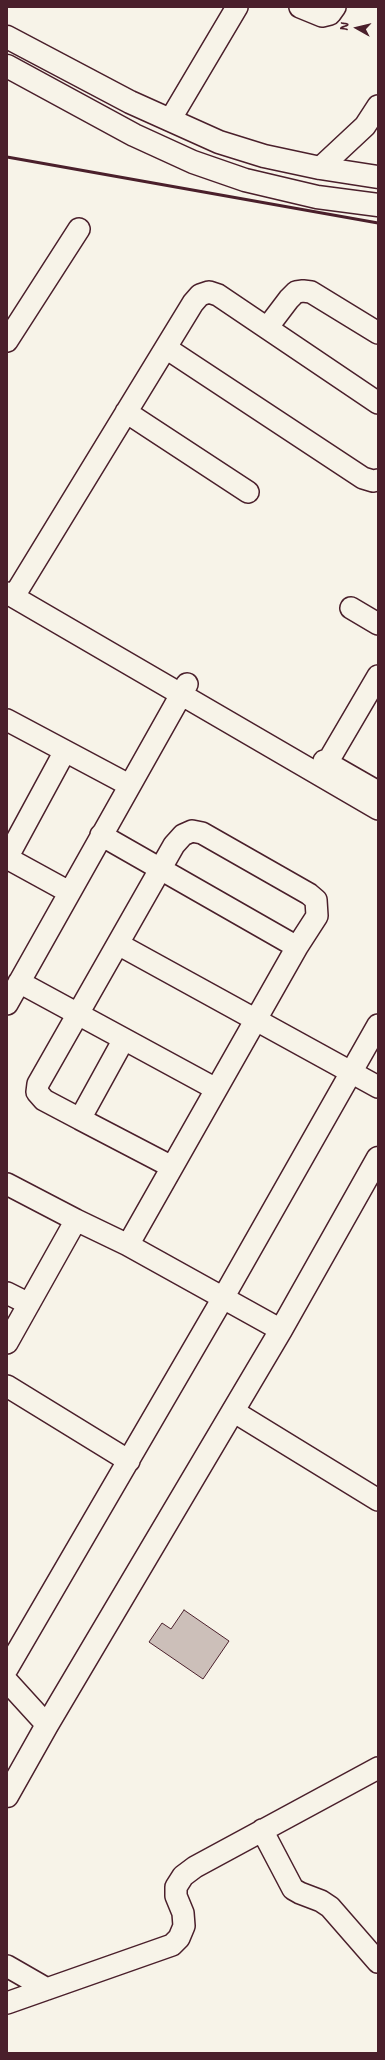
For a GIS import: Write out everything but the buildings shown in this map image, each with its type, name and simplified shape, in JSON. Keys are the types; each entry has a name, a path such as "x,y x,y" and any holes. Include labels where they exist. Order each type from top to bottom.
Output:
{"main road":[{"path":"7,37 72,73 219,142 264,156 320,168 378,177"},
{"path":"7,66 134,135 193,162 245,180 317,197 378,206"},
{"path":"7,1796 47,1724 281,1330 378,1158"}],"street":[{"path":"170,120 237,7"},
{"path":"300,7 322,16 330,14 335,7"},
{"path":"320,168 361,130 378,106"},
{"path":"7,341 79,229"},
{"path":"267,328 289,298 296,292 303,291 311,292 378,333"},
{"path":"378,403 218,295 209,292 200,295 193,303 126,412 12,589 323,769 378,809"},
{"path":"166,348 363,478 373,481 378,480"},
{"path":"126,412 248,492"},
{"path":"351,608 378,624"},
{"path":"323,769 378,676"},
{"path":"7,1004 184,689"},
{"path":"7,720 129,785"},
{"path":"65,751 7,858 69,892"},
{"path":"323,769 378,792"},
{"path":"128,1245 172,1168 216,1089 297,947 318,916 316,900 309,894 202,833 192,832 183,835 174,845 38,1084 38,1092 44,1100 172,1168"},
{"path":"101,835 297,947"},
{"path":"118,944 351,1073 378,1086"},
{"path":"19,982 216,1089"},
{"path":"7,1669 223,1298 378,1024"},
{"path":"80,1119 124,1039"},
{"path":"7,1184 128,1245 281,1330"},
{"path":"7,1343 76,1220"},
{"path":"7,1293 29,1304"},
{"path":"7,1386 129,1460"},
{"path":"233,1411 378,1500"},
{"path":"7,1681 47,1724"},
{"path":"7,2003 172,1945 179,1938 184,1926 183,1913 176,1896 176,1887 183,1876 195,1867 378,1768"},
{"path":"262,1830 293,1889 300,1894 321,1901 330,1907 378,1962"},
{"path":"7,1966 47,1989"}],"railway":[{"path":"7,157 378,223"}]}
